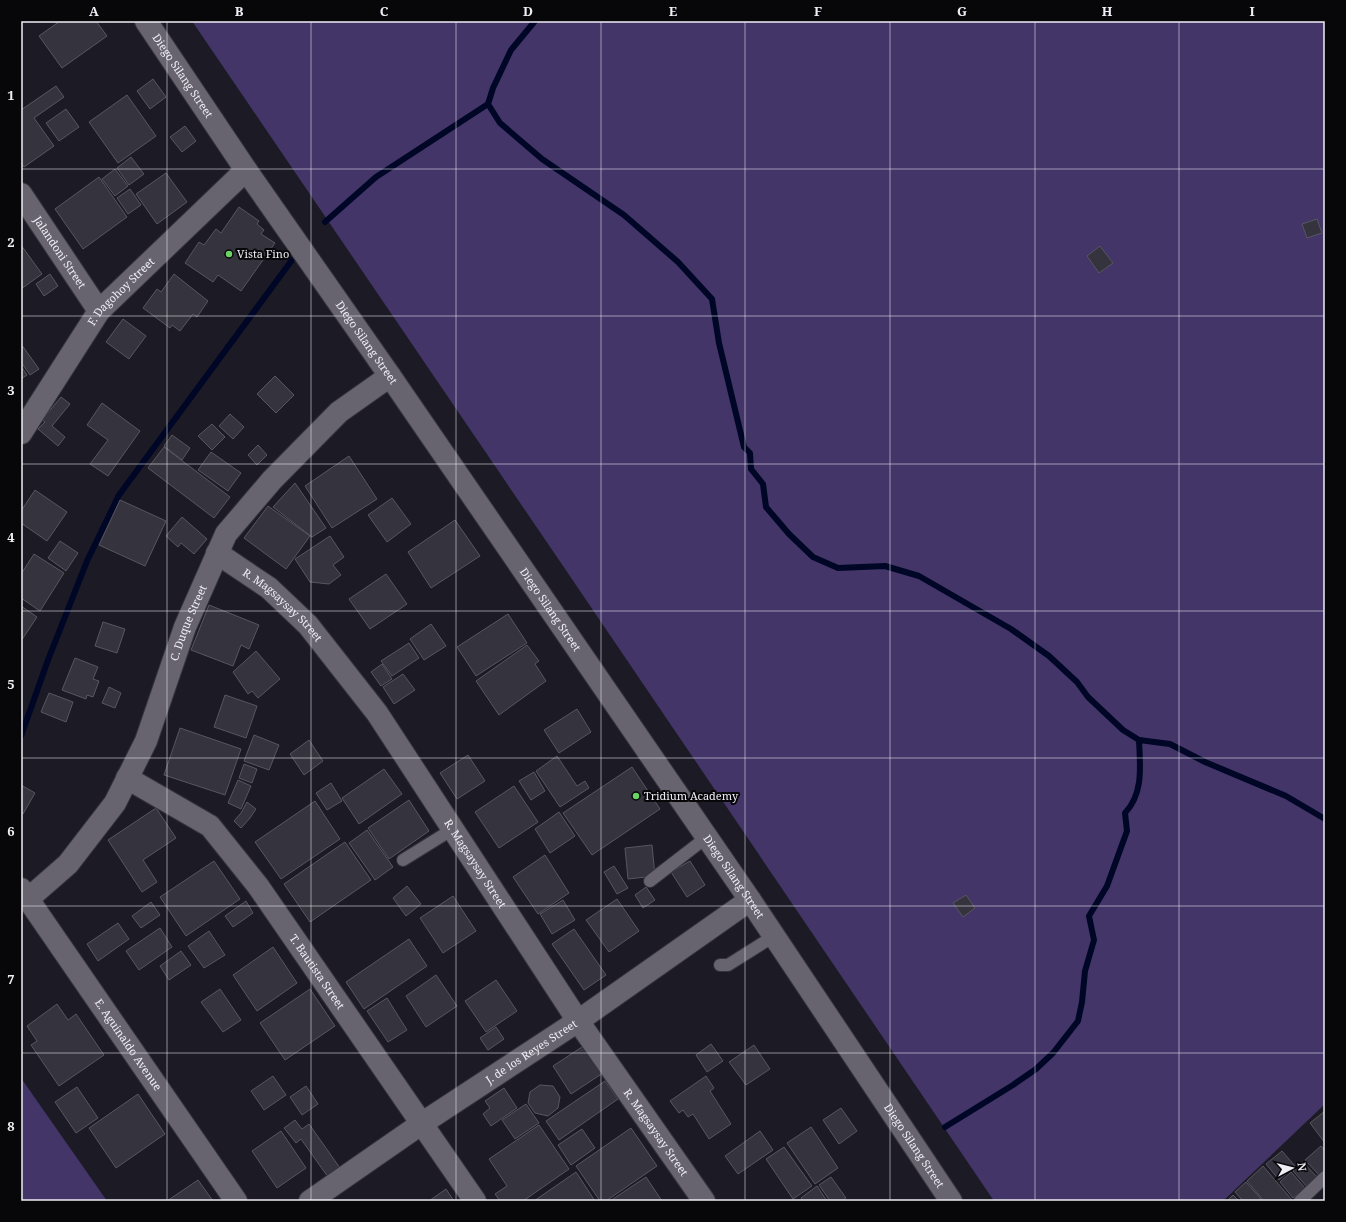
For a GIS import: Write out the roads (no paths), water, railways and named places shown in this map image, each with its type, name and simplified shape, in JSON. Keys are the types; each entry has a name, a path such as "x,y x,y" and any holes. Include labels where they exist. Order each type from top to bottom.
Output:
{"street":[{"name":"Diego Silang Street","path":"146,21 246,170 390,376 750,900 951,1201"},
{"name":"F. Dagohoy Street","path":"21,433 99,311 246,170"},
{"name":"Jalandoni Street","path":"21,194 99,311"},
{"name":"C. Duque Street","path":"25,894 68,864 115,803 146,742 185,627 226,534 272,480 339,412 390,376"},
{"name":"R. Magsaysay Street","path":"218,553 269,588 308,626 377,713 578,1021 704,1201"},
{"name":"T. Bautista Street","path":"127,778 210,826 258,886 475,1201"},
{"name":"E. Aguinaldo Avenue","path":"25,894 236,1201"},
{"name":"J. de los Reyes Street","path":"310,1201 421,1124 578,1021 750,900"}],"lane":[{"path":"403,860 453,829"},
{"path":"650,881 707,837"},
{"path":"720,965 728,965 774,936"},
{"path":"1300,1201 1325,1178"}],"waterway":[{"path":"535,21 511,50 493,88 488,104 500,123 542,159 624,215 678,262 712,299 719,343 744,447 750,453 751,469 763,484 766,507 789,534 813,557 838,568 885,566 919,576 1011,629 1049,656 1077,682 1088,697 1123,730 1139,740 1170,744 1205,762 1286,796 1325,819"},
{"path":"325,222 376,177 488,104"},
{"path":"21,736 48,660 87,561 119,495 292,260"},
{"path":"945,1127 1036,1069 1053,1053 1078,1021 1082,1002 1085,971 1094,940 1089,916 1107,886 1127,831 1125,813 1135,797 1140,778 1139,740"}],"place":[{"name":"Vista Fino","path":"229,254"},
{"name":"Tridium Academy","path":"636,796"}]}
